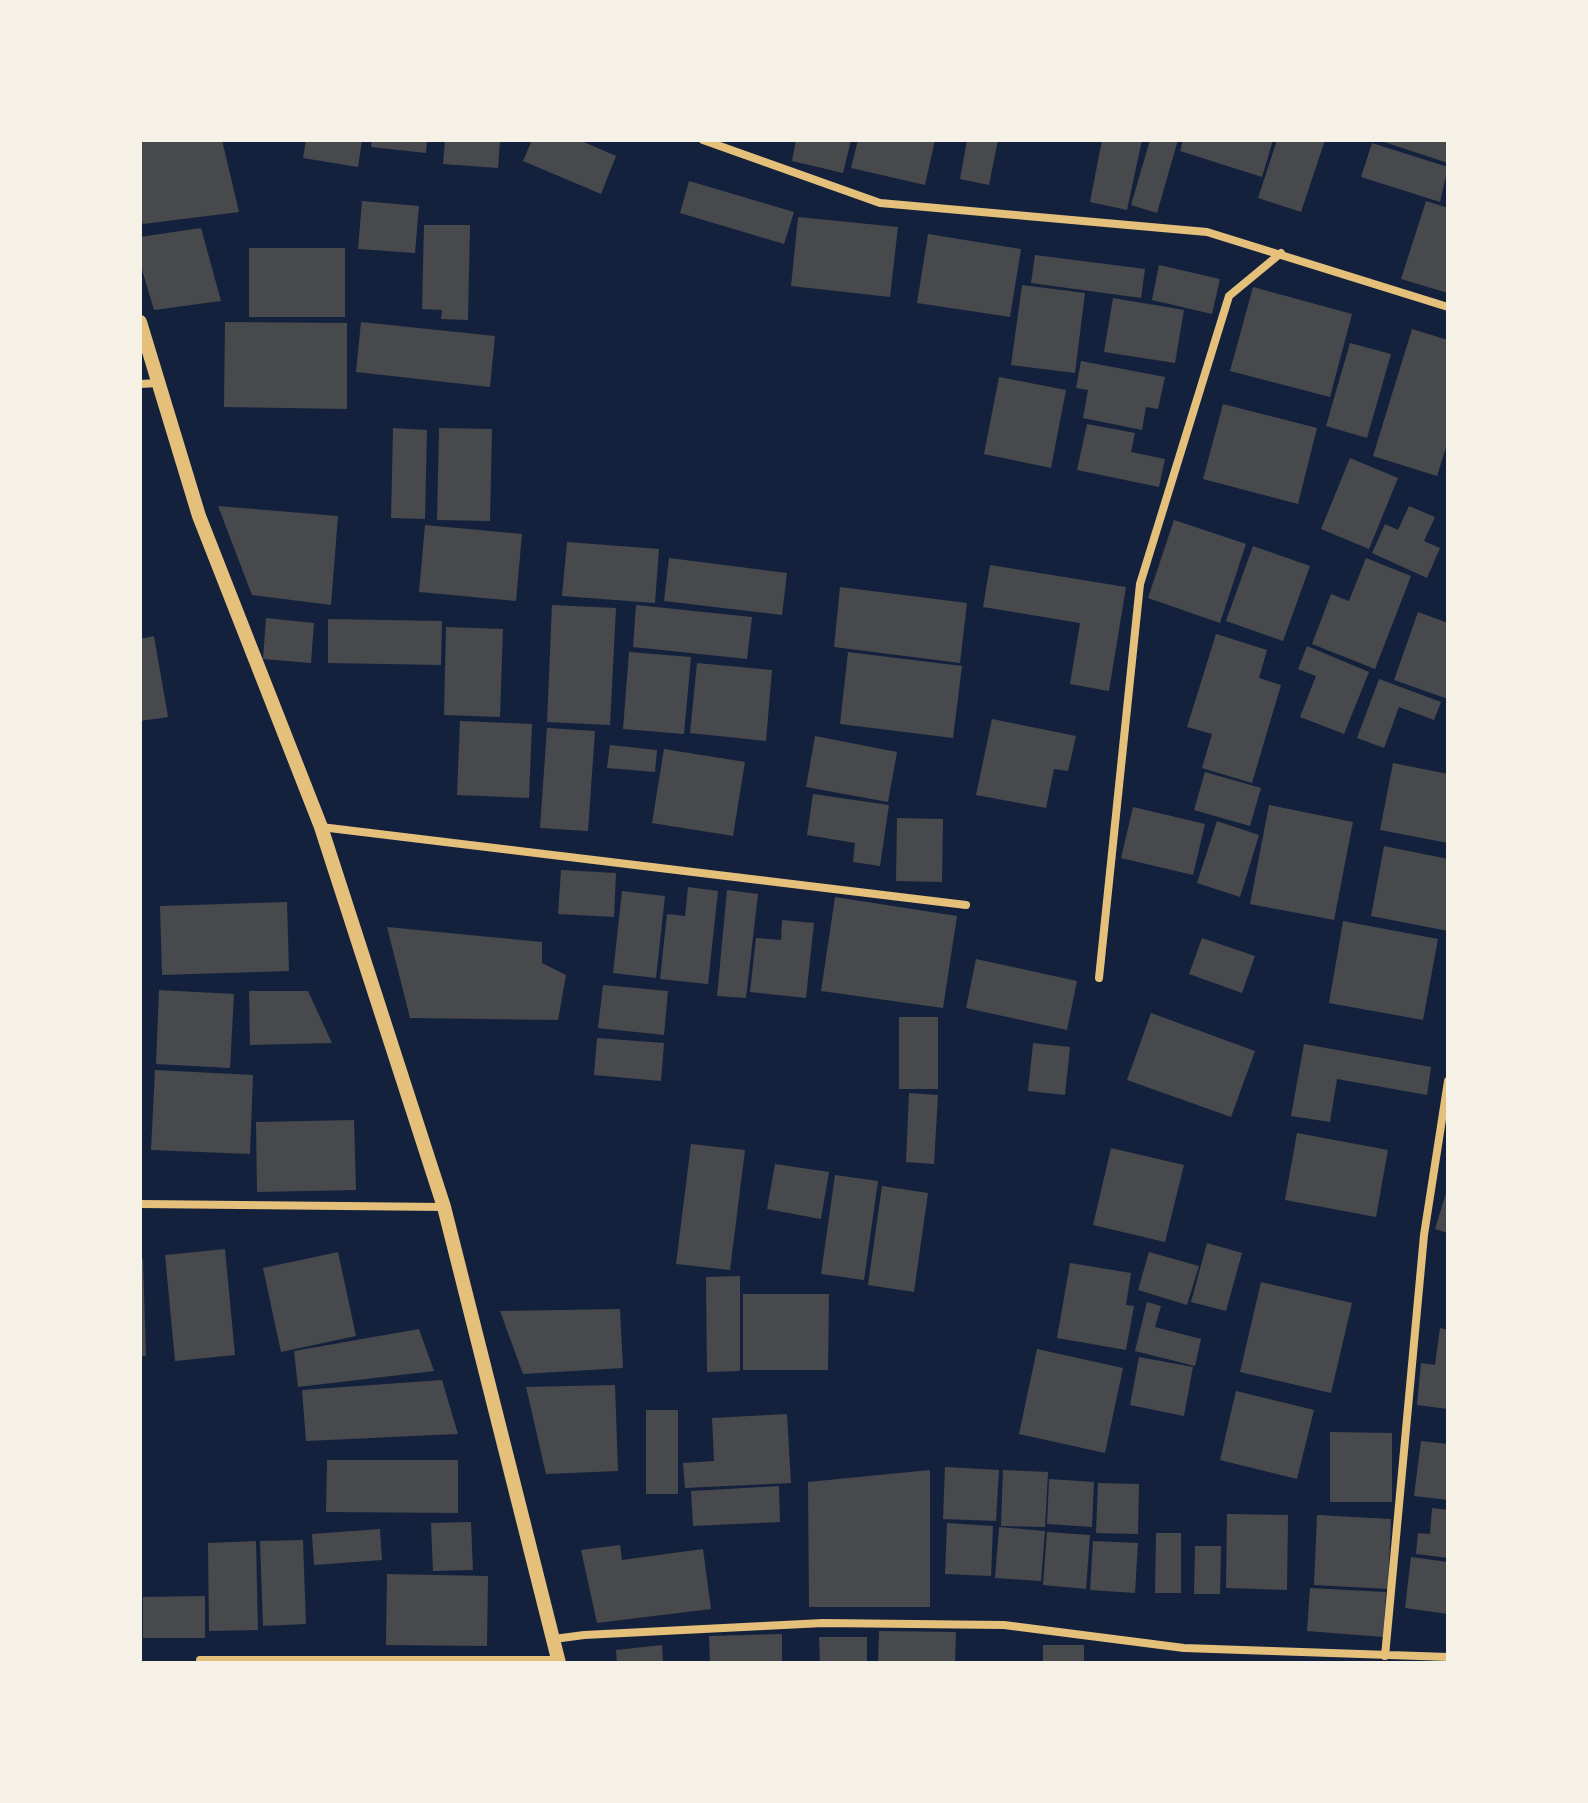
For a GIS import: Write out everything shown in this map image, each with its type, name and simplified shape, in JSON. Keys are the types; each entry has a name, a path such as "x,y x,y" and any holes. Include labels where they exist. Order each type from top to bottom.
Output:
{"street":[{"path":"703,140 880,203 1207,232 1448,307"},
{"path":"1099,978 1140,584 1229,296 1281,253"},
{"path":"140,322 199,516 321,827 444,1207 559,1662 200,1660"},
{"path":"140,384 158,383"},
{"path":"321,827 966,905"},
{"path":"1385,1656 1424,1235 1448,1081"},
{"path":"140,1204 444,1207"},
{"path":"554,1639 823,1623 1004,1625 1184,1648 1448,1657"}],"building":[{"path":"140,140 222,140 239,212 143,224 140,212"},
{"path":"306,140 362,140 358,167 303,158"},
{"path":"372,140 427,140 426,153 371,147"},
{"path":"445,140 500,140 498,168 443,164"},
{"path":"532,140 579,140 616,156 601,194 523,161"},
{"path":"796,140 851,140 843,173 792,161"},
{"path":"858,140 935,140 925,185 851,168"},
{"path":"967,140 998,140 989,185 960,179"},
{"path":"1102,140 1142,140 1127,210 1090,202"},
{"path":"1150,140 1178,140 1157,213 1131,205"},
{"path":"1183,140 1273,140 1262,177 1180,151"},
{"path":"1277,140 1325,140 1301,212 1258,198"},
{"path":"1448,140 1448,163 1381,141"},
{"path":"1372,143 1448,167 1440,202 1361,177"},
{"path":"689,181 794,212 784,244 680,213"},
{"path":"362,201 419,206 415,253 358,249"},
{"path":"1426,201 1448,208 1448,293 1401,279"},
{"path":"798,217 898,227 890,297 791,286"},
{"path":"424,225 470,225 468,320 441,319 442,310 422,309"},
{"path":"201,228 221,301 154,310 140,263 140,237"},
{"path":"928,234 1021,249 1010,317 917,303"},
{"path":"249,248 345,248 345,317 249,317"},
{"path":"1035,255 1145,269 1141,298 1031,283"},
{"path":"1159,265 1220,279 1212,314 1152,300"},
{"path":"1022,285 1085,293 1075,373 1011,365"},
{"path":"1253,287 1352,314 1330,397 1230,371"},
{"path":"1113,298 1184,310 1175,363 1104,352"},
{"path":"225,322 347,323 347,409 224,407"},
{"path":"361,322 495,336 490,387 356,372"},
{"path":"1412,329 1448,340 1448,441 1437,476 1373,456"},
{"path":"1350,343 1391,354 1367,438 1326,426"},
{"path":"1081,361 1165,377 1158,409 1146,407 1142,430 1083,418 1088,390 1076,388"},
{"path":"999,377 1066,390 1051,468 984,454"},
{"path":"1223,404 1317,428 1298,504 1203,479"},
{"path":"1087,424 1135,433 1131,452 1165,459 1159,487 1077,470"},
{"path":"393,428 427,430 425,519 391,518"},
{"path":"439,428 492,429 490,521 437,520"},
{"path":"1350,458 1398,478 1369,549 1321,529"},
{"path":"218,506 338,516 331,605 252,595"},
{"path":"1409,506 1435,517 1424,541 1440,548 1427,578 1372,553 1385,524 1398,530"},
{"path":"1174,520 1246,544 1220,623 1148,598"},
{"path":"425,525 522,534 516,601 419,592"},
{"path":"567,542 659,549 655,603 562,596"},
{"path":"1253,546 1310,566 1283,641 1226,621"},
{"path":"669,558 787,573 782,615 664,601"},
{"path":"1366,558 1411,576 1375,669 1312,644 1331,594 1349,601"},
{"path":"990,565 1126,587 1109,691 1070,684 1080,623 983,607"},
{"path":"840,587 967,603 960,663 834,647"},
{"path":"552,605 616,608 610,725 547,722"},
{"path":"636,605 752,617 747,659 633,647"},
{"path":"1418,612 1448,623 1448,699 1394,680"},
{"path":"266,618 314,623 311,663 263,659"},
{"path":"328,619 442,621 441,665 328,663"},
{"path":"446,627 503,629 500,717 444,715"},
{"path":"1216,634 1267,650 1259,678 1281,685 1252,783 1202,768 1212,734 1187,727"},
{"path":"154,636 168,717 140,721 140,639"},
{"path":"1307,646 1369,672 1344,734 1300,717 1316,676 1298,669"},
{"path":"629,652 691,657 684,734 623,729"},
{"path":"848,652 962,666 953,738 840,724"},
{"path":"697,663 772,670 766,741 690,733"},
{"path":"1379,679 1441,702 1434,720 1399,707 1384,748 1357,738"},
{"path":"992,719 1076,736 1068,771 1054,769 1046,808 976,795"},
{"path":"460,721 532,724 529,798 457,795"},
{"path":"547,728 595,731 588,831 540,828"},
{"path":"815,736 897,752 888,802 806,787"},
{"path":"610,745 657,750 655,772 607,768"},
{"path":"664,749 745,762 733,836 652,823"},
{"path":"1393,763 1448,774 1448,843 1380,830"},
{"path":"1205,772 1261,788 1250,826 1194,810"},
{"path":"813,794 889,805 880,866 853,862 855,843 807,835"},
{"path":"1269,805 1353,822 1334,920 1250,904"},
{"path":"1133,807 1205,824 1193,875 1121,858"},
{"path":"897,818 943,819 942,882 896,881"},
{"path":"1217,821 1259,835 1240,897 1197,883"},
{"path":"1384,846 1448,859 1448,931 1371,916"},
{"path":"561,870 616,873 614,917 558,914"},
{"path":"688,887 718,891 708,984 660,979 667,914 685,916"},
{"path":"727,890 758,894 746,998 717,996"},
{"path":"622,891 665,896 656,978 613,973"},
{"path":"835,897 957,916 943,1008 821,991"},
{"path":"287,902 289,971 162,975 160,906"},
{"path":"782,920 814,923 806,998 750,992 756,938 781,940"},
{"path":"1343,921 1438,939 1423,1020 1329,1003"},
{"path":"387,927 542,942 542,963 566,975 558,1020 410,1018"},
{"path":"1202,938 1255,956 1242,993 1189,974"},
{"path":"976,959 1077,981 1067,1030 966,1008"},
{"path":"603,985 668,991 664,1035 598,1028"},
{"path":"159,990 234,994 230,1068 156,1064"},
{"path":"249,991 308,991 332,1043 250,1045"},
{"path":"1151,1013 1255,1051 1231,1117 1127,1080"},
{"path":"899,1017 938,1017 938,1089 899,1089"},
{"path":"597,1038 664,1043 661,1081 594,1075"},
{"path":"1033,1043 1070,1047 1065,1095 1028,1091"},
{"path":"1304,1044 1431,1067 1427,1095 1337,1079 1330,1122 1291,1116"},
{"path":"155,1070 253,1075 250,1154 151,1150"},
{"path":"909,1093 938,1095 934,1164 906,1162"},
{"path":"354,1120 356,1190 257,1192 256,1122"},
{"path":"1297,1133 1388,1150 1376,1217 1285,1200"},
{"path":"691,1144 745,1150 730,1270 676,1264"},
{"path":"1111,1148 1184,1165 1165,1242 1093,1225"},
{"path":"775,1164 829,1172 821,1219 767,1209"},
{"path":"835,1175 878,1181 864,1280 821,1274"},
{"path":"882,1186 928,1193 914,1292 868,1285"},
{"path":"1448,1190 1448,1233 1435,1229"},
{"path":"1207,1243 1242,1253 1226,1311 1191,1302"},
{"path":"225,1249 235,1355 175,1361 165,1255"},
{"path":"338,1252 356,1336 281,1352 263,1268"},
{"path":"1149,1252 1199,1266 1187,1305 1138,1290"},
{"path":"140,1259 143,1259 146,1356 140,1356"},
{"path":"1070,1263 1131,1273 1126,1305 1134,1306 1126,1350 1057,1338"},
{"path":"740,1276 740,1371 707,1372 706,1277"},
{"path":"1261,1282 1352,1303 1331,1393 1240,1372"},
{"path":"743,1294 829,1294 828,1370 743,1370"},
{"path":"1147,1302 1161,1306 1155,1327 1201,1339 1195,1366 1135,1351"},
{"path":"620,1309 623,1368 523,1374 500,1311"},
{"path":"1440,1328 1448,1330 1448,1409 1417,1405 1421,1363 1435,1365"},
{"path":"419,1329 434,1371 298,1387 294,1351"},
{"path":"1037,1349 1123,1368 1105,1453 1019,1434"},
{"path":"1139,1357 1193,1367 1184,1416 1130,1405"},
{"path":"442,1380 458,1434 306,1441 302,1390"},
{"path":"615,1385 618,1471 546,1474 526,1387"},
{"path":"1236,1391 1314,1410 1297,1479 1220,1460"},
{"path":"646,1410 678,1410 678,1494 646,1494"},
{"path":"787,1414 791,1483 685,1488 683,1463 714,1461 712,1418"},
{"path":"1330,1432 1392,1433 1392,1502 1330,1502"},
{"path":"1421,1441 1448,1444 1448,1500 1414,1496"},
{"path":"327,1460 458,1460 458,1513 326,1512"},
{"path":"945,1467 999,1470 996,1521 943,1519"},
{"path":"930,1470 930,1607 809,1607 808,1482"},
{"path":"1003,1470 1048,1472 1045,1527 1001,1526"},
{"path":"1049,1479 1094,1482 1092,1527 1047,1524"},
{"path":"1098,1483 1139,1484 1138,1534 1096,1533"},
{"path":"779,1486 780,1522 693,1526 691,1491"},
{"path":"1432,1508 1448,1510 1448,1558 1416,1554 1418,1533 1430,1534"},
{"path":"1227,1514 1288,1515 1287,1590 1226,1588"},
{"path":"1317,1515 1391,1519 1388,1589 1314,1585"},
{"path":"471,1522 473,1570 433,1571 431,1523"},
{"path":"947,1523 993,1526 991,1576 945,1574"},
{"path":"999,1527 1045,1531 1041,1581 995,1578"},
{"path":"380,1529 382,1560 314,1565 312,1534"},
{"path":"1047,1532 1090,1535 1086,1589 1043,1585"},
{"path":"1156,1533 1181,1533 1181,1593 1155,1593"},
{"path":"303,1540 306,1624 263,1626 260,1541"},
{"path":"256,1541 258,1630 209,1631 208,1543"},
{"path":"1093,1541 1138,1543 1135,1593 1090,1590"},
{"path":"620,1545 622,1560 703,1549 711,1609 597,1623 581,1550"},
{"path":"1195,1546 1221,1546 1220,1594 1194,1594"},
{"path":"1411,1557 1448,1562 1448,1614 1405,1608"},
{"path":"387,1574 488,1576 487,1646 386,1645"},
{"path":"1310,1588 1386,1592 1383,1637 1307,1631"},
{"path":"205,1596 205,1638 143,1638 143,1597"},
{"path":"879,1631 956,1632 955,1663 878,1663"},
{"path":"782,1634 782,1663 710,1663 709,1636"},
{"path":"819,1637 867,1637 867,1663 820,1663"},
{"path":"662,1645 663,1663 617,1663 616,1650"},
{"path":"1043,1645 1084,1645 1084,1663 1043,1663"}]}
